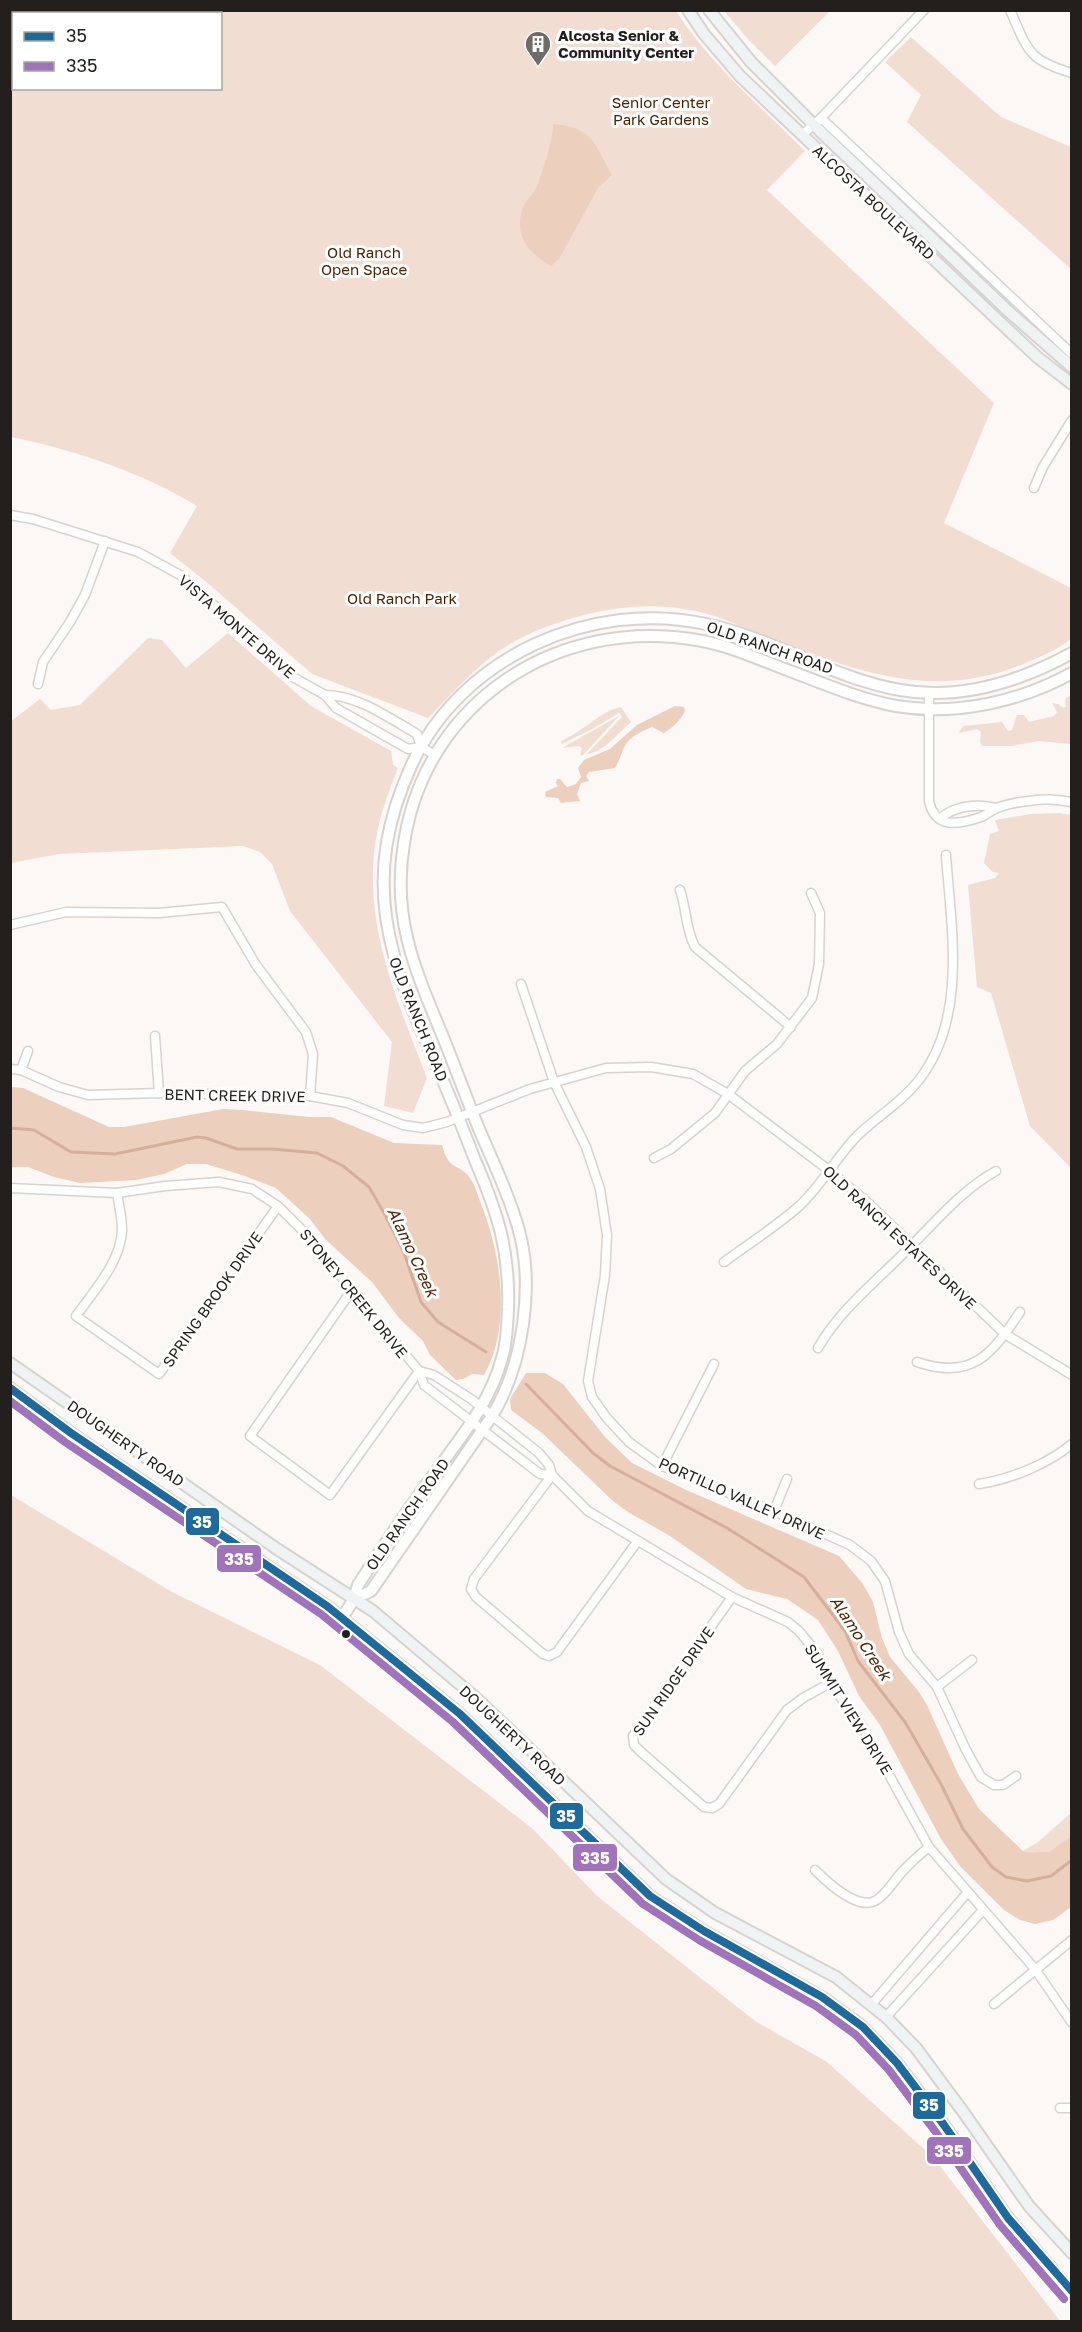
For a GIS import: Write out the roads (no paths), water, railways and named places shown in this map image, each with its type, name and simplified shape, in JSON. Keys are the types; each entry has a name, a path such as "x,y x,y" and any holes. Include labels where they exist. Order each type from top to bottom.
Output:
{"main road":[{"name":"ALCOSTA BOULEVARD","path":"688,10 704,34 740,76 1037,357 1071,384"},
{"name":"ALCOSTA BOULEVARD","path":"709,10 751,62 818,121 1007,310 1071,367"},
{"name":"DOUGHERTY ROAD","path":"10,1363 277,1549 373,1611 476,1698 666,1879 715,1913 836,1977 886,2017 916,2048 964,2112 1029,2206 1071,2253"},
{"name":"DOUGHERTY ROAD","path":"10,1388 71,1433 342,1617 460,1714 650,1896 704,1931 822,1997 863,2027 897,2063 944,2125 1008,2218 1071,2292"}],"street":[{"path":"802,135 924,10"},
{"path":"1010,10 1026,46 1036,60 1071,73"},
{"name":"ALCOSTA BOULEVARD","path":"818,121 1071,354"},
{"path":"1034,488 1043,467 1071,420"},
{"name":"VISTA MONTE DRIVE","path":"10,515 33,519 138,552 182,576 291,676 325,695 336,708 408,749 421,747 435,755"},
{"path":"38,684 43,662 85,595 105,541"},
{"name":"OLD RANCH ROAD","path":"342,1617 354,1599 358,1585 488,1399 503,1356 507,1322 509,1278 503,1237 489,1192 399,979 388,941 383,900 384,860 391,815 431,729 461,695 497,666 534,644 577,628 615,620 665,618 708,624 860,680 901,690 963,692 1016,680 1045,668 1071,653"},
{"name":"OLD RANCH ROAD","path":"354,1599 371,1591 492,1416 515,1362 523,1326 525,1276 519,1230 504,1184 415,970 400,900 400,863 407,822 425,772 445,738 473,706 499,683 541,659 582,644 614,638 661,635 700,640 745,654 852,695 895,705 929,708 966,708 1021,696 1071,673"},
{"path":"929,692 929,801 932,814 936,819 949,823 958,822 981,817 996,808 1030,801 1049,799 1071,802"},
{"name":"VISTA MONTE DRIVE","path":"325,695 342,695 374,709 417,734 421,747"},
{"path":"724,1262 798,1207 858,1135 892,1108 919,1080 938,1048 949,1011 953,977 945,855"},
{"path":"680,890 685,905 687,933 694,947 791,1027"},
{"path":"654,1158 672,1149 715,1113 745,1071 777,1044 812,998 819,964 820,913 811,893"},
{"path":"10,925 66,912 159,913 222,907 256,965 306,1032 313,1054 310,1096"},
{"name":"PORTILLO VALLEY DRIVE","path":"521,984 554,1082 586,1147 600,1189 607,1235 605,1275 588,1381 592,1397 629,1442 662,1466 774,1511 850,1545 871,1561 885,1581 898,1632 909,1654 937,1687 981,1777 994,1785 1003,1785 1016,1776"},
{"path":"155,1036 159,1093"},
{"path":"21,1070 27,1051"},
{"name":"OLD RANCH ESTATES DRIVE","path":"458,1117 530,1089 606,1068 651,1068 693,1074 728,1094 830,1171 867,1202 1005,1334 1071,1375"},
{"name":"BENT CREEK DRIVE","path":"10,1069 21,1070 59,1087 88,1095 159,1093 310,1096 348,1103 404,1125 423,1128 458,1117"},
{"path":"818,1348 830,1327 911,1246 977,1182 996,1171"},
{"name":"STONEY CREEK DRIVE","path":"10,1188 117,1193 165,1186 219,1182 252,1189 278,1206 308,1235 419,1371 424,1385 472,1422"},
{"name":"SPRING BROOK DRIVE","path":"117,1193 122,1231 119,1248 106,1274 76,1316 159,1374 278,1206"},
{"path":"352,1290 249,1436 330,1495 419,1371"},
{"path":"917,1362 936,1369 970,1365 988,1355 1020,1312"},
{"path":"662,1466 714,1364"},
{"name":"STONEY CREEK DRIVE","path":"419,1371 434,1375 481,1408"},
{"name":"SUMMIT VIEW DRIVE","path":"481,1408 539,1453 549,1465 552,1475 588,1511 732,1597 788,1622 799,1631 817,1653 830,1683 862,1726 929,1848 1035,1969 1071,2023"},
{"name":"SUMMIT VIEW DRIVE","path":"472,1422 540,1474 552,1475"},
{"path":"979,1484 1004,1480 1060,1453 1071,1444"},
{"path":"552,1475 474,1579 471,1589 476,1597 543,1654 549,1656 558,1652 637,1542"},
{"path":"774,1511 787,1479"},
{"name":"SUN RIDGE DRIVE","path":"732,1597 633,1736 634,1745 640,1751 704,1807 712,1808 719,1804 788,1710 803,1698 830,1683"},
{"path":"937,1687 972,1660"},
{"path":"815,1870 827,1882 859,1903 868,1904 880,1898 902,1872 929,1848"},
{"path":"871,2005 968,1893"},
{"path":"886,2017 982,1910"},
{"path":"994,2004 1071,1940"},
{"path":"1060,2108 1071,2108"}],"waterway":[{"name":"Alamo Creek","path":"10,1128 34,1130 71,1152 115,1154 197,1137 237,1149 317,1153 343,1166 369,1187 403,1250 421,1302 438,1322 486,1352"},
{"name":"Alamo Creek","path":"526,1384 593,1453 610,1466 727,1528 804,1577 845,1631 858,1661 905,1722 941,1784 963,1829 992,1867 1006,1877 1027,1881 1051,1876 1072,1860"}],"place":[{"name":"Alcosta Senior & Community Center","path":"538,67"}],"park label":[{"name":"Senior Center Park Gardens","path":"661,110"},
{"name":"Old Ranch Open Space","path":"364,260"},
{"name":"Old Ranch Park","path":"402,598"}]}
